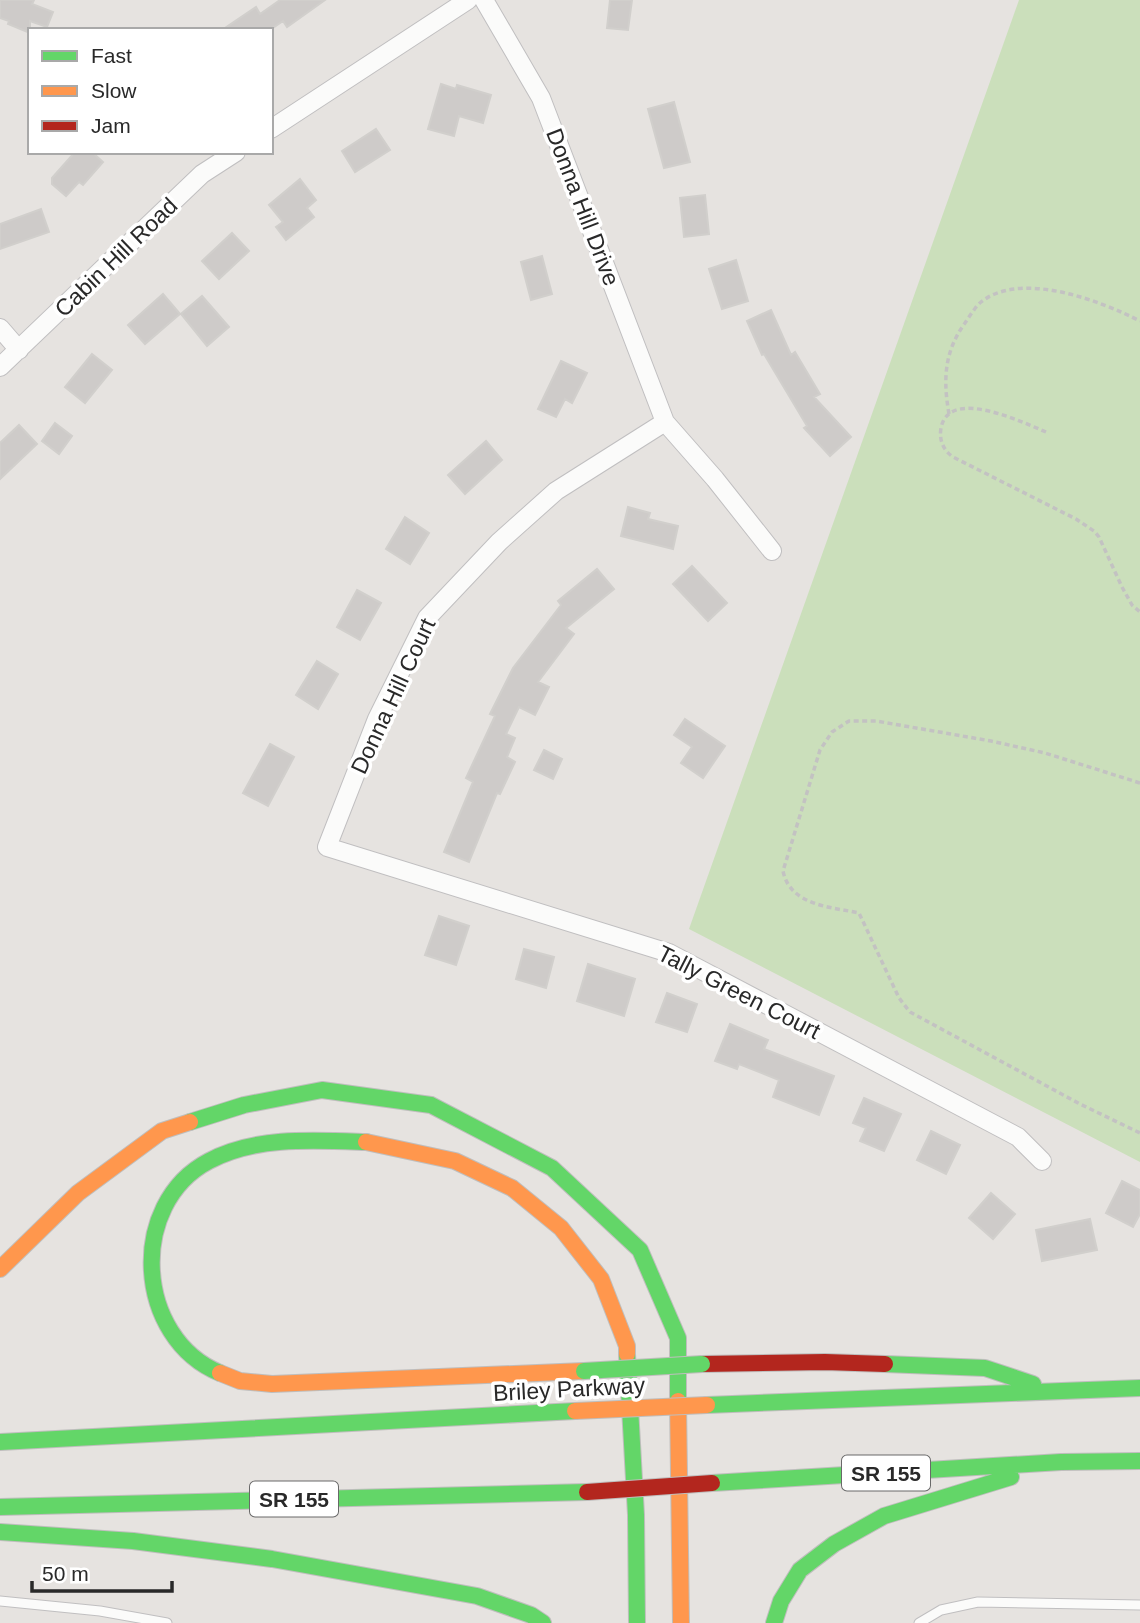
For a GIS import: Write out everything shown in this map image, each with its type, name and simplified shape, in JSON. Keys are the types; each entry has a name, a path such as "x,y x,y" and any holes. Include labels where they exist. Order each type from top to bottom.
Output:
{"highway":[{"path":"0,1269 78,1193 162,1131 244,1105 322,1090 431,1105 540,1161 552,1168 640,1250 678,1338 681,1623"},
{"path":"637,1623 636,1515 627,1346 601,1279 561,1228 512,1188 456,1161 375,1143 321,1140 251,1145 208,1161 176,1187 158,1222 150,1253 153,1290 164,1320 190,1354 211,1368 240,1381 272,1384 584,1371 702,1364 825,1362 985,1368 1051,1390"},
{"name":"Briley Parkway","path":"0,1442 575,1411 1140,1388"},
{"name":"SR 155","path":"0,1507 587,1492 1061,1462 1140,1461"},
{"path":"774,1623 781,1601 800,1570 834,1544 884,1516 1061,1462"},
{"path":"0,1532 133,1541 272,1559 477,1596 531,1615 543,1623"}],"street":[{"path":"273,128 468,0"},
{"name":"Donna Hill Drive","path":"484,0 541,98 665,422 772,551"},
{"name":"Cabin Hill Road","path":"0,367 202,174 233,154"},
{"path":"0,328 19,350"},
{"name":"Donna Hill Court","path":"373,861 327,846 377,719 426,618 555,491 665,422"},
{"name":"Tally Green Court","path":"373,861 668,953 1018,1137 1042,1161"}],"lane":[{"path":"0,1601 100,1611 167,1623"},
{"path":"919,1623 941,1611 978,1602 1140,1605"}],"path":[{"path":"949,414 944,385 949,352 972,312 989,297 1017,289 1054,291 1089,300 1140,321"},
{"path":"1046,432 1001,414 977,408 949,414 940,431 946,452 1076,519 1094,531 1127,597 1140,612"},
{"path":"1140,783 1045,753 991,741 876,721 849,721 832,732 820,750 783,871 785,881 794,894 824,907 859,914 899,998 910,1012 1080,1104 1140,1133"}],"green space":[{"path":"1019,0 1140,0 1140,1162 689,929"}],"building":[{"path":"0,0 34,0 32,4 53,12 47,27 30,21 28,32 0,18"},
{"path":"280,0 325,0 287,27 283,21 273,28 225,28 256,7 260,14"},
{"path":"610,0 632,0 628,30 607,28"},
{"path":"441,84 456,89 457,85 491,95 483,123 459,116 454,136 428,129"},
{"path":"674,102 690,162 664,168 648,109"},
{"path":"376,129 390,150 355,172 342,151"},
{"path":"73,154 94,154 103,162 83,185 79,182 66,196 52,184 52,178"},
{"path":"300,179 316,200 307,208 314,217 286,240 276,227 283,222 269,205"},
{"path":"705,195 709,234 684,237 680,198"},
{"path":"41,209 49,232 0,249 0,224"},
{"path":"232,233 249,251 219,279 202,261"},
{"path":"542,256 552,294 531,300 521,262"},
{"path":"736,260 748,301 722,309 709,269"},
{"path":"163,294 180,314 145,344 128,325"},
{"path":"202,296 229,327 207,346 181,314"},
{"path":"771,310 791,355 795,352 820,394 814,397 851,437 830,456 804,428 807,426 764,354 762,355 747,321"},
{"path":"92,354 112,370 85,403 65,387"},
{"path":"561,361 587,373 572,403 565,399 556,417 538,409"},
{"path":"55,423 72,436 59,454 42,441"},
{"path":"19,425 37,444 0,479 0,443"},
{"path":"486,441 502,460 465,494 448,475"},
{"path":"628,507 650,513 648,519 678,526 673,549 621,536"},
{"path":"405,517 429,533 410,564 386,549"},
{"path":"692,566 727,603 708,621 673,584"},
{"path":"597,569 614,589 566,628 574,634 538,682 549,687 535,715 519,707 506,734 515,738 507,757 515,762 500,794 497,793 469,862 444,852 473,782 466,778 495,716 490,714 513,668 561,605 558,601"},
{"path":"357,590 381,603 360,640 337,627"},
{"path":"317,661 338,674 318,709 296,695"},
{"path":"685,719 725,746 703,778 681,763 692,747 674,735"},
{"path":"270,744 294,757 268,806 243,793"},
{"path":"544,750 562,759 553,779 534,770"},
{"path":"439,916 469,926 456,965 425,955"},
{"path":"524,949 554,957 546,988 516,979"},
{"path":"588,964 635,979 624,1016 577,1001"},
{"path":"667,993 697,1004 687,1032 656,1022"},
{"path":"730,1024 768,1040 764,1049 834,1076 819,1115 773,1097 779,1080 739,1064 737,1069 715,1061"},
{"path":"864,1098 901,1114 884,1151 860,1141 866,1128 853,1123"},
{"path":"931,1131 960,1145 946,1174 917,1160"},
{"path":"1122,1181 1140,1190 1140,1214 1133,1227 1106,1213"},
{"path":"991,1193 1015,1214 993,1239 969,1218"},
{"path":"1090,1219 1097,1250 1042,1261 1036,1230"}],"traffic: fast":[{"path":"190,1122 244,1105 322,1090 431,1105 552,1168 640,1250 678,1338 678,1401"},
{"path":"220,1373 192,1356 171,1331 158,1302 152,1270 154,1238 164,1207 182,1181 209,1161 227,1153 265,1143 286,1141 366,1142"},
{"path":"627,1354 636,1515 637,1623"},
{"path":"584,1371 702,1364"},
{"path":"885,1364 985,1368 1033,1384"},
{"path":"707,1405 1140,1388"},
{"path":"0,1442 575,1411"},
{"path":"712,1483 1061,1462 1140,1461"},
{"path":"774,1623 781,1601 800,1570 834,1544 884,1516 1011,1477"},
{"path":"0,1507 587,1492"},
{"path":"0,1532 133,1541 272,1559 477,1596 531,1615 543,1623"}],"traffic: slow":[{"path":"0,1269 78,1193 162,1131 190,1122"},
{"path":"366,1142 455,1161 512,1188 561,1228 601,1279 627,1346 627,1354"},
{"path":"220,1373 240,1381 272,1384 584,1371"},
{"path":"678,1401 681,1623"},
{"path":"575,1411 707,1405"}],"traffic: jam":[{"path":"702,1364 885,1364"},
{"path":"587,1492 712,1483"}]}
